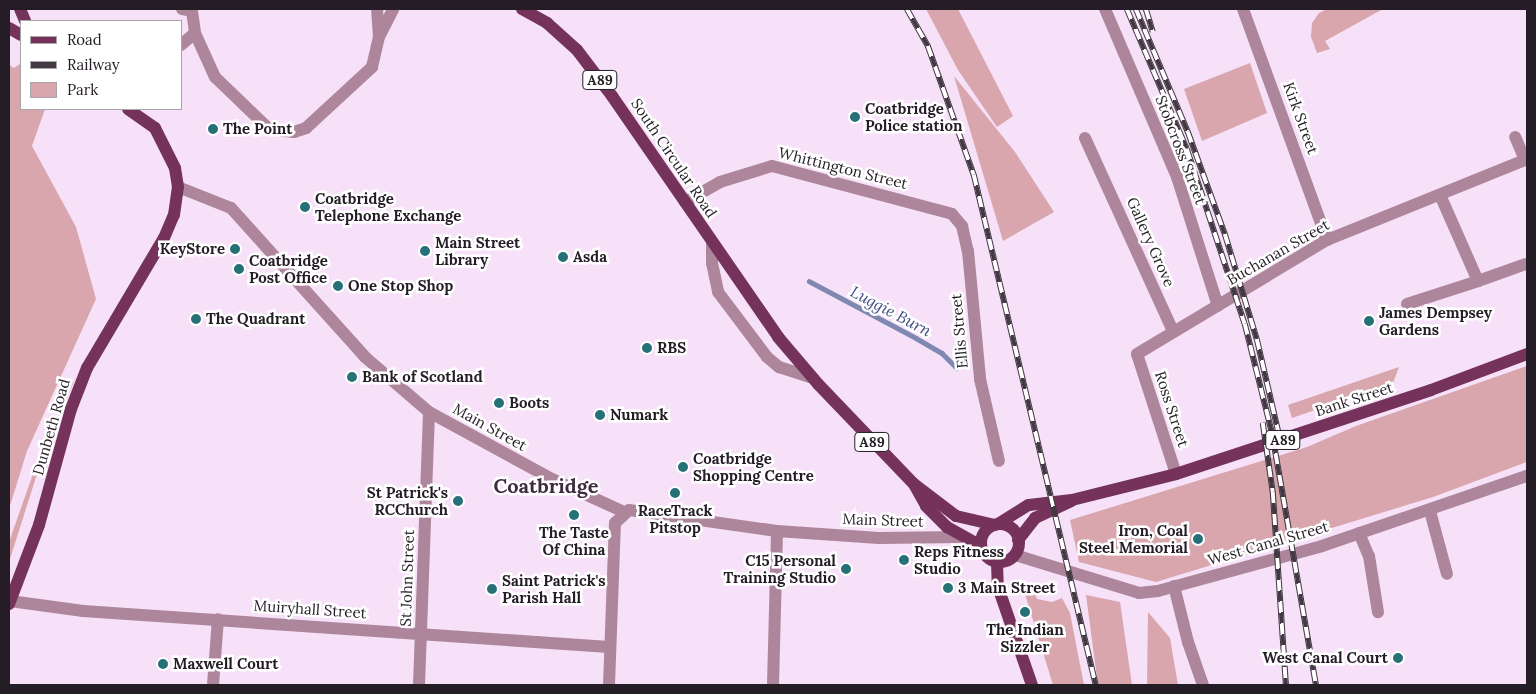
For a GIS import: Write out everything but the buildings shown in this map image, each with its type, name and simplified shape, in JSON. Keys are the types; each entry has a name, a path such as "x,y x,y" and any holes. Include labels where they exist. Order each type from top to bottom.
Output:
{"main road":[{"path":"20,9 26,20"},
{"name":"South Circular Road","path":"522,9 547,23 577,50 685,202 712,244 778,336 812,378 914,484 956,516 997,524"},
{"path":"9,28 20,34"},
{"path":"130,110 143,117 160,136 175,168 178,187"},
{"name":"Dunbeth Road","path":"9,603 39,525 78,387 102,340 170,226 178,187"},
{"name":"Bank Street","path":"997,524 1029,505 1072,500 1176,474 1432,390 1527,354"},
{"name":"South Circular Road","path":"914,484 926,506 947,528 980,545"},
{"name":"Bank Street","path":"1018,540 1035,518 1072,500"},
{"name":"A89","path":"997,562 984,555 980,545 986,530 997,524 1010,527 1018,540 1015,555"},
{"path":"1015,555 1008,561 997,562 998,588 1032,685"}],"street":[{"path":"182,9 192,11 195,33 216,77 269,129 285,133 306,128 366,74 373,64 379,37 393,9"},
{"path":"377,9 379,37"},
{"name":"Stobcross Street","path":"1105,9 1177,177 1218,306"},
{"name":"Kirk Street","path":"1243,9 1327,240"},
{"path":"182,44 195,33"},
{"name":"Buchanan Street","path":"1137,354 1327,240 1526,160 1515,137"},
{"name":"Gallery Grove","path":"1085,138 1173,331"},
{"path":"1099,166 1110,159"},
{"name":"Whittington Street","path":"685,202 720,182 772,166 939,210"},
{"name":"Main Street","path":"178,187 231,208 365,357 429,412 552,479 624,512 636,510 777,531 879,538 963,537"},
{"path":"1440,195 1478,282"},
{"name":"Ellis Street","path":"939,210 958,220 965,236 980,379 999,461"},
{"name":"South Circular Road","path":"712,244 712,263 718,292 767,357 779,367 812,378"},
{"path":"1407,304 1478,282 1526,264"},
{"name":"Ross Street","path":"1137,354 1176,474"},
{"name":"St John Street","path":"418,685 422,633 429,412"},
{"name":"West Canal Street","path":"1015,555 1114,587 1139,593 1174,586 1359,533 1430,511 1527,476"},
{"path":"1430,511 1448,574"},
{"path":"609,685 613,542 615,523 624,512"},
{"path":"773,685 777,531"},
{"path":"1359,533 1370,556 1378,612"},
{"path":"1174,586 1188,642 1203,685"},
{"name":"Muiryhall Street","path":"9,603 83,611 609,647"},
{"path":"213,685 218,619"}],"green space":[{"path":"926,9 958,9 1013,116 997,127 958,70"},
{"path":"1327,9 1383,9 1325,41 1330,49 1317,53 1311,37 1312,23 1319,13"},
{"path":"1250,63 1267,113 1202,141 1184,89"},
{"path":"20,64 20,110 45,110 32,146 76,227 96,299 27,451 9,509 9,65 14,68"},
{"path":"954,76 1015,152 1054,212 1003,241"},
{"path":"1527,366 1527,462 1433,497 1156,582 1079,562 1070,520 1307,447 1356,426"},
{"path":"1399,367 1393,383 1292,418 1288,405"},
{"path":"76,376 37,474 9,562 9,542 39,457"},
{"path":"1021,581 1034,590 1037,599 1052,602 1062,598 1070,613 1084,685 1053,685"},
{"path":"1086,595 1120,602 1132,685 1098,685"},
{"path":"1148,612 1170,638 1178,685 1147,685"}],"waterway":[{"name":"Luggie Burn","path":"809,281 942,353 957,368"}],"railway":[{"path":"907,9 928,46 974,175 1096,685"},
{"path":"1127,9 1187,149 1245,324 1272,432 1316,685"},
{"path":"1136,9 1188,132 1225,234 1257,339 1282,447"},
{"path":"1146,9 1153,32"},
{"path":"1263,423 1273,492 1286,685"}],"place":[{"name":"Coatbridge Police station","path":"855,117"},
{"name":"The Point","path":"213,129"},
{"name":"Coatbridge Telephone Exchange","path":"305,207"},
{"name":"KeyStore","path":"235,249"},
{"name":"Main Street Library","path":"425,251"},
{"name":"Asda","path":"563,257"},
{"name":"Coatbridge Post Office","path":"239,269"},
{"name":"One Stop Shop","path":"338,286"},
{"name":"The Quadrant","path":"196,319"},
{"name":"James Dempsey Gardens","path":"1369,321"},
{"name":"RBS","path":"647,348"},
{"name":"Bank of Scotland","path":"352,377"},
{"name":"Boots","path":"499,403"},
{"name":"Numark","path":"600,415"},
{"name":"Coatbridge Shopping Centre","path":"683,467"},
{"name":"RaceTrack Pitstop","path":"675,493"},
{"name":"St Patrick's RCChurch","path":"458,501"},
{"name":"The Taste Of China","path":"574,515"},
{"name":"Iron, Coal Steel Memorial","path":"1198,539"},
{"name":"Reps Fitness Studio","path":"904,560"},
{"name":"C15 Personal Training Studio","path":"846,569"},
{"name":"3 Main Street","path":"948,588"},
{"name":"Saint Patrick's Parish Hall","path":"492,589"},
{"name":"The Indian Sizzler","path":"1025,612"},
{"name":"West Canal Court","path":"1398,658"},
{"name":"Maxwell Court","path":"163,664"}],"district":[{"name":"Coatbridge","path":"546,485"}]}
